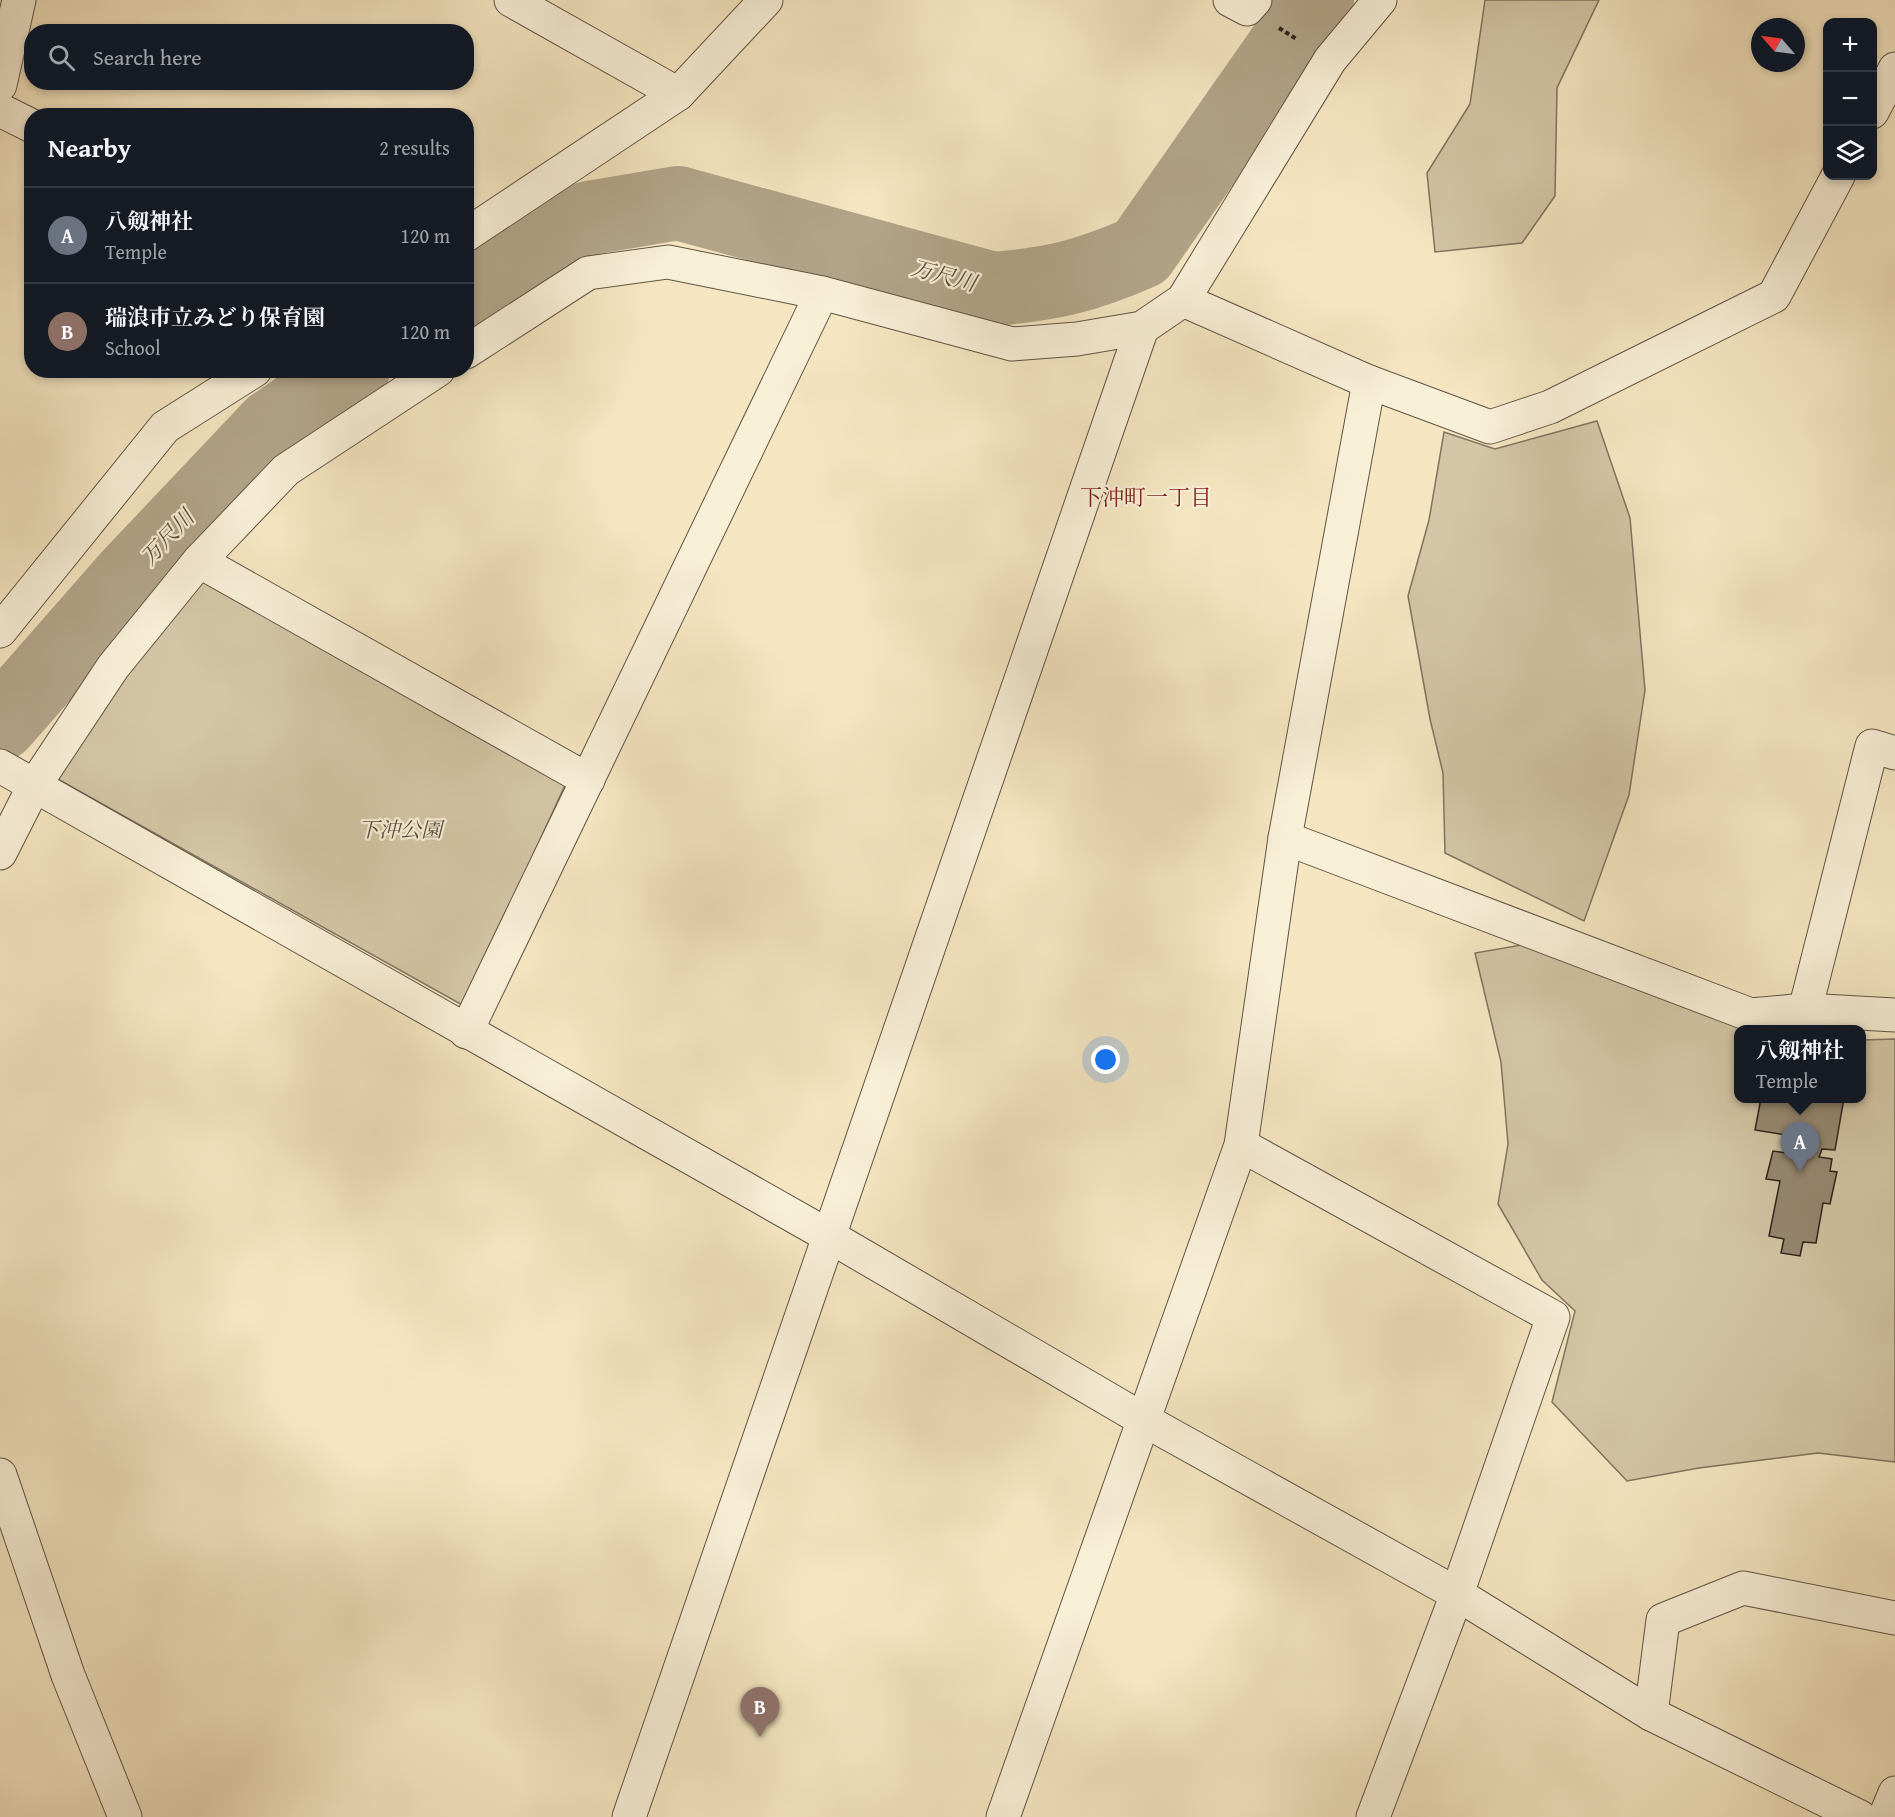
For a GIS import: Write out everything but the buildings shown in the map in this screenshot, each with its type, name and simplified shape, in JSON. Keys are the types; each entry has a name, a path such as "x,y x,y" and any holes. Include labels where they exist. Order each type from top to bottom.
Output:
{"street":[{"path":"0,86 19,0"},
{"path":"511,0 678,94"},
{"path":"474,230 678,94 766,0"},
{"path":"474,347 588,273 668,262 822,293 1012,344 1077,339 1142,328 1183,300 1330,60 1380,0"},
{"path":"1877,104 1893,79"},
{"path":"0,110 24,122"},
{"path":"1183,300 1369,382 1490,428 1550,407 1774,296 1836,180"},
{"path":"466,1032 822,293"},
{"path":"629,1817 1142,328"},
{"path":"0,631 165,427 242,378"},
{"path":"0,853 34,786 113,667 199,561 286,470 426,378"},
{"path":"1003,1817 1241,1145 1285,838 1369,382"},
{"path":"199,561 588,780"},
{"path":"1805,1010 1872,746 1895,753"},
{"path":"0,766 829,1236 1144,1420 1457,1594 1651,1714 1860,1817"},
{"path":"1285,838 1751,1015 1805,1010 1895,1015"},
{"path":"1241,1145 1553,1317 1457,1594 1373,1817"},
{"path":"0,1475 68,1675 125,1817"},
{"path":"1651,1714 1663,1620 1743,1588 1895,1618"},
{"path":"1886,1817 1895,1793"}],"path":[{"path":"1244,3 1330,60"}],"green space":[{"path":"1485,0 1599,0 1557,88 1555,196 1522,243 1435,252 1427,173 1470,104"},
{"path":"1597,421 1630,518 1645,690 1629,795 1584,921 1445,853 1443,773 1430,719 1408,596 1429,520 1444,432 1495,449"},
{"name":"下沖公園","path":"197,578 566,783 464,1006 54,777"},
{"path":"1527,944 1738,1025 1734,1025 1734,1103 1866,1103 1866,1040 1895,1039 1895,1462 1818,1453 1699,1468 1627,1481 1552,1402 1575,1311 1542,1280 1498,1204 1508,1144 1501,1062 1475,953"}],"waterway":[{"name":"万尺川","path":"474,289 589,218 678,203 993,289 1069,278 1103,267 1141,252 1317,0"},
{"name":"万尺川","path":"0,724 130,576 272,426 341,378"}],"place":[{"name":"八剱神社","path":"1800,1172"},
{"name":"瑞浪市立みどり保育園","path":"760,1737"}],"district":[{"name":"下沖町一丁目","path":"1146,497"}]}
